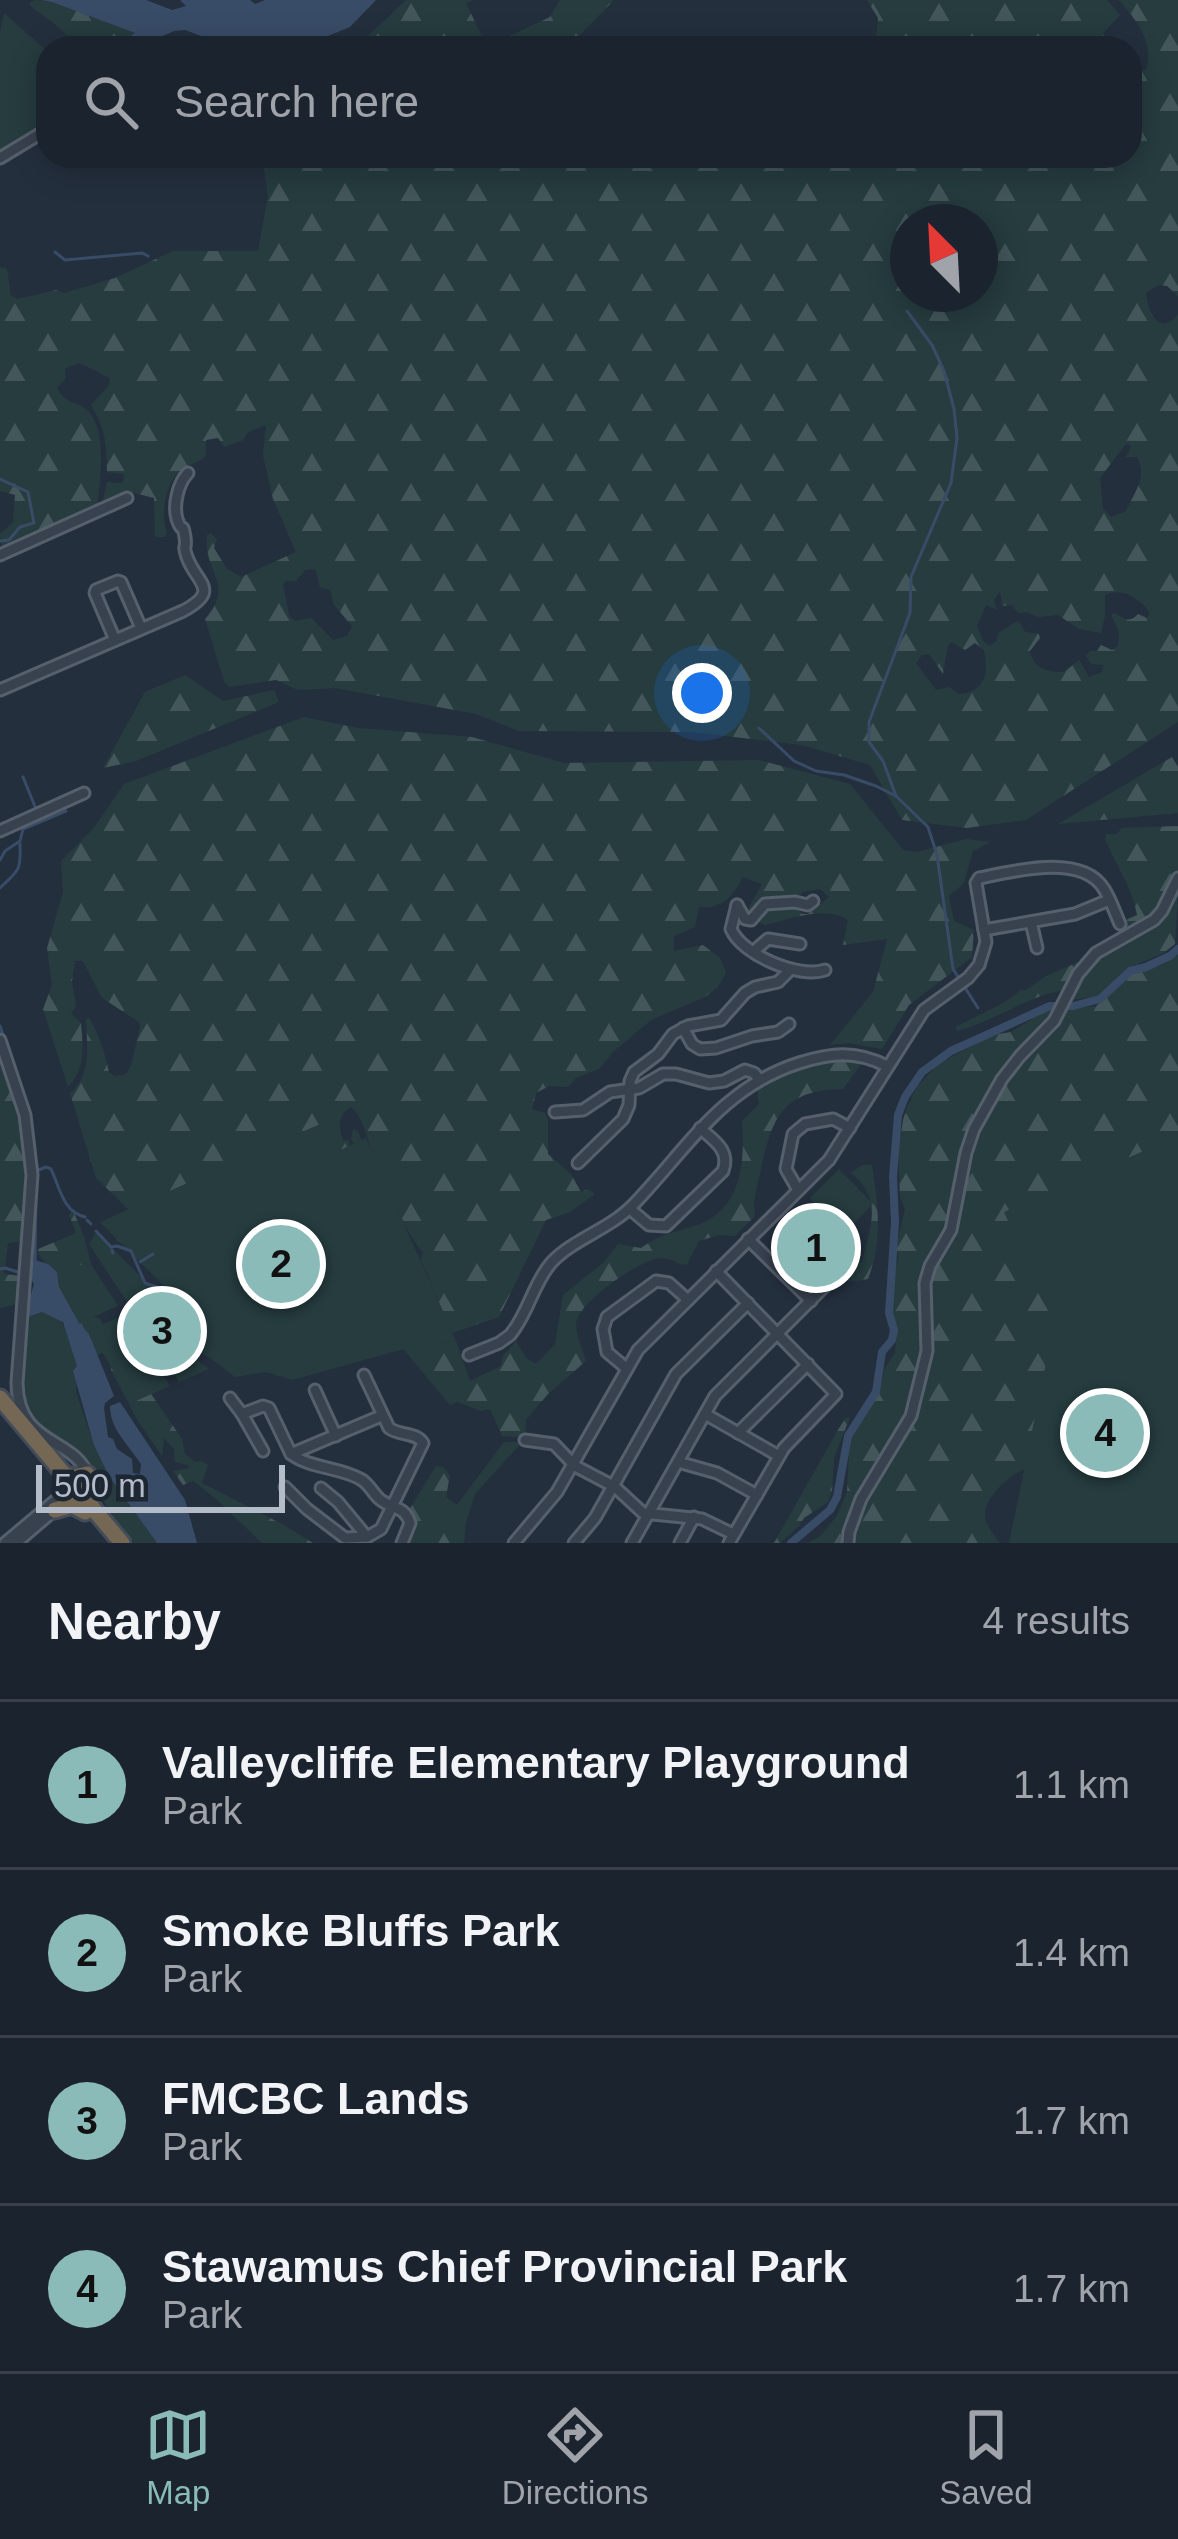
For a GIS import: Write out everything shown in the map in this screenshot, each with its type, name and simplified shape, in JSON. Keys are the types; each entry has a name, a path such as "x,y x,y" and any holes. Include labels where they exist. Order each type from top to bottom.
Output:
{"highway":[{"path":"0,1398 66,1488 72,1505 90,1512 112,1543"},
{"path":"0,1407 66,1488 126,1543"}],"street":[{"path":"0,158 36,136"},
{"path":"0,690 195,604 204,592 202,578 188,560 176,514 180,483 188,473"},
{"path":"0,555 127,497"},
{"path":"115,640 96,590 121,582 142,628"},
{"path":"0,831 84,793"},
{"path":"514,1543 556,1492 641,1346 829,1160 923,1010 979,965 985,947 977,880 1074,868 1101,884 1120,924"},
{"path":"848,1543 861,1499 911,1416 926,1361 925,1283 951,1230 970,1140 1002,1079 1046,1032 1078,974 1096,953 1161,913 1178,878"},
{"path":"984,929 1075,914 1109,900"},
{"path":"813,901 808,905 765,904 751,920 737,905 731,929 737,942 790,969 809,974 825,970"},
{"path":"1031,922 1037,948"},
{"path":"754,952 768,939 800,944"},
{"path":"979,965 994,974"},
{"path":"578,1163 623,1119 634,1072 667,1039 683,1028 725,1017 745,994 783,980 790,969"},
{"path":"683,1028 692,1044 710,1049 778,1032 789,1024"},
{"path":"0,1040 25,1115 32,1175 17,1383 21,1408 44,1438 79,1460 66,1488 16,1543"},
{"path":"470,1355 500,1343 514,1331 555,1259 630,1209 700,1127 759,1078 839,1053 858,1054 887,1066"},
{"path":"555,1112 584,1110 610,1092 639,1088 668,1073 709,1083 740,1071 751,1071 759,1078"},
{"path":"798,1190 786,1169 793,1134 805,1124 826,1118 850,1128"},
{"path":"630,1209 649,1225 665,1226 723,1171 724,1151 700,1127"},
{"path":"748,1239 811,1301"},
{"path":"525,1440 551,1442 572,1463 611,1485 641,1511 702,1519 731,1539 779,1456 836,1394 716,1270"},
{"path":"626,1368 607,1352 603,1329 607,1317 656,1281 669,1283 688,1300"},
{"path":"632,1543 716,1396 829,1282"},
{"path":"574,1543 595,1518 676,1374 748,1303"},
{"path":"739,1433 808,1364"},
{"path":"285,1487 343,1537 367,1537 381,1528 423,1443 417,1436 391,1430 364,1375"},
{"path":"315,1390 336,1436"},
{"path":"230,1398 263,1451"},
{"path":"242,1414 268,1406 291,1454 301,1462 358,1478 381,1501 400,1508 410,1520 402,1543"},
{"path":"705,1414 779,1456"},
{"path":"291,1454 381,1416"},
{"path":"678,1462 713,1472 757,1495"},
{"path":"5,1543 66,1488"},
{"path":"66,1488 100,1504 126,1543"},
{"path":"321,1489 367,1537"},
{"path":"680,1543 694,1517"}],"green space":[{"path":"406,0 473,0 466,3 482,36 368,36"},
{"path":"560,0 614,0 579,36 510,36 550,17"},
{"path":"867,0 1107,0 1120,15 1104,36 876,36 878,18"},
{"path":"1119,0 1178,0 1178,296 1158,285 1146,293 1149,308 1160,323 1178,315 1178,722 1026,820 967,828 902,820 870,765 802,745 691,732 519,731 476,714 335,688 298,690 276,680 229,687 205,619 218,596 207,535 217,540 214,548 227,569 241,577 296,552 273,499 263,455 266,425 224,447 218,438 206,440 206,456 181,471 170,485 164,510 167,533 155,537 154,498 134,493 102,504 107,482 123,483 124,474 107,472 104,437 91,405 110,378 80,363 65,368 66,378 57,388 64,398 87,410 98,430 97,506 2,548 0,534 13,522 15,495 0,491 0,267 7,269 11,296 18,299 56,290 64,293 115,278 173,251 258,251 268,196 264,168 1142,168 1142,71 1147,68 1148,48 1142,31","holes":["1125,445 1131,447 1126,457 1137,457 1140,478 1126,511 1111,517 1103,509 1100,478","305,570 316,570 320,587 330,590 334,605 352,626 347,636 333,640 311,618 295,621 289,616 283,584 296,581","1000,591 1002,606 1012,605 1018,613 1058,615 1079,629 1101,633 1105,595 1130,595 1150,613 1147,618 1138,614 1129,619 1111,615 1119,632 1118,646 1112,650 1101,645 1090,651 1086,656 1091,664 1103,665 1102,672 1089,677 1079,660 1064,672 1038,665 1030,651 1039,634 1025,632 1018,621 998,633 990,646 983,641 977,626 986,605 997,610 994,600","952,642 965,650 975,643 984,650 985,674 979,686 967,693 958,694 949,687 936,690 916,663 929,654 943,674"]},
{"path":"52,2 136,33 69,36 29,4"},
{"path":"4,13 36,41 36,130 0,151"},
{"path":"185,675 223,701 274,690 279,702 136,761 103,768 145,692"},
{"path":"304,717 358,728 472,737 564,763 759,760 850,784 903,850 917,852 966,839 990,842 973,851 964,883 949,896 954,921 974,930 972,957 909,1005 882,1049 830,1045 873,992 887,939 843,945 848,920 829,914 765,925 757,921 763,909 775,906 808,914 829,897 820,889 797,897 761,900 749,916 747,911 762,884 743,877 726,901 699,907 695,927 674,936 674,951 703,945 720,958 726,973 718,987 651,1020 599,1069 576,1078 568,1087 549,1086 536,1093 532,1109 548,1119 548,1154 571,1174 581,1192 588,1189 595,1194 568,1213 546,1220 499,1317 452,1333 421,1260 423,1252 395,1204 361,1121 351,1107 344,1113 343,1140 360,1151 351,1139 353,1129 358,1131 437,1336 442,1343 456,1341 470,1381 501,1366 502,1357 516,1341 526,1358 536,1364 555,1344 563,1295 603,1263 618,1244 641,1248 710,1219 722,1209 737,1184 742,1121 759,1104 757,1089 809,1068 864,1060 843,1089 807,1094 784,1109 766,1149 755,1216 735,1236 699,1241 687,1264 663,1258 646,1262 586,1305 576,1324 586,1361 526,1420 525,1438 502,1436 490,1409 481,1411 457,1402 450,1405 395,1339 209,1357 196,1351 196,1309 140,1254 118,1241 110,1228 130,1211 96,1178 70,1093 85,1069 86,1019 115,1076 126,1074 131,1066 140,1027 102,998 83,961 75,961 76,1006 71,1013 81,1023 83,1049 78,1073 68,1087 43,1009 52,985 47,948 63,892 61,861 94,828 124,784"},
{"path":"1172,757 1178,767 1178,813 1058,824"},
{"path":"1178,826 1178,872 1160,911 1128,931 1123,921 1137,915 1135,906 1106,834 1117,834 1122,828"},
{"path":"1178,891 1175,944 1127,968 1096,997 1067,1000 1094,958 1160,919"},
{"path":"1178,955 1178,1543 1034,1466 1010,1477 986,1508 986,1520 1000,1543 851,1543 858,1516 933,1352 928,1295 962,1206 972,1145 992,1102 1020,1058 1056,1025 1062,1010 1096,1006 1132,973 1163,965"},
{"path":"1083,960 1064,990 957,1031 956,1027 1020,990"},
{"path":"1055,1009 1052,1020 996,1079 967,1129 944,1236 917,1292 925,1348 908,1416 878,1462 845,1543 807,1543 837,1516 847,1492 850,1436 879,1394 885,1368 895,1353 893,1273 905,1210 898,1150 904,1115 916,1088 938,1064 993,1035 1011,1032"},
{"path":"0,1051 21,1116 28,1178 25,1241 8,1243 4,1274 21,1276 18,1304 0,1308"},
{"path":"327,1121 340,1150 366,1138 456,1341 415,1346 292,1380 266,1372 235,1377 193,1345 183,1305 100,1222"},
{"path":"1178,1136 1178,1543 1009,1543 1054,1324 1004,1212"},
{"path":"872,1165 876,1250 868,1279 841,1281 817,1268 821,1257 841,1266 862,1262 871,1203 851,1173"},
{"path":"839,1169 873,1204 844,1233 810,1198"},
{"path":"73,1210 101,1301 94,1317 99,1318 182,1439 185,1454 208,1465 202,1483 313,1543 262,1543 193,1481 183,1485 173,1471 188,1465 175,1462 174,1449 164,1438 162,1456 111,1370 117,1345 97,1355 59,1281 38,1253 76,1233 69,1215"},
{"path":"96,1232 155,1291 127,1302 89,1244"},
{"path":"89,1261 118,1306 84,1321 68,1300 64,1273"},
{"path":"162,1299 174,1310 185,1350 209,1369 179,1382 133,1311"},
{"path":"47,1311 60,1318 79,1360 76,1392 90,1433 126,1499 158,1543 134,1543 111,1515 90,1462 33,1421 24,1393 30,1314"},
{"path":"123,1315 170,1386 131,1403 105,1356 93,1345 90,1330"},
{"path":"850,1417 834,1458 828,1502 780,1543 774,1543 839,1428"},
{"path":"504,1442 522,1442 475,1494 464,1543 407,1543 414,1521 409,1510 436,1466 450,1475 446,1497 457,1505"}],"water":[{"path":"40,0 146,0 172,10 186,6 180,0 250,0 255,4 265,0 376,0 350,27 328,36 201,36 185,30 131,36 135,33"},
{"path":"35,1260 57,1272 59,1287 89,1334 114,1396 104,1408 108,1437 132,1459 133,1473 140,1474 141,1464 111,1414 110,1406 120,1402 185,1500 197,1543 157,1543 109,1476 94,1445 63,1322 42,1312 27,1317 34,1284 30,1265"}],"waterway":[{"path":"55,252 65,260 148,256"},
{"path":"896,796 883,761 869,742 869,722 910,613 911,577 951,483 957,438 944,371 908,312"},
{"path":"0,479 28,492 34,523 0,541"},
{"path":"759,728 794,761 876,786 896,796 928,827 937,855 953,969 978,1008"},
{"path":"23,777 36,809"},
{"path":"0,860 20,841 23,829 66,811"},
{"path":"0,888 17,870 20,844"},
{"path":"791,1543 830,1510 837,1497 848,1436 876,1392 882,1352 892,1340 893,1177 898,1115 905,1097 922,1072 951,1051 1050,1006 1100,999 1130,971 1178,949"},
{"path":"0,1026 29,1112 36,1162"},
{"path":"36,1171 51,1169 67,1205 85,1217"},
{"path":"35,1262 36,1187"},
{"path":"87,1220 91,1224"},
{"path":"96,1231 111,1247 131,1251 145,1283 159,1288"},
{"path":"140,1262 153,1254"},
{"path":"0,1269 21,1273"}],"place":[{"name":"Valleycliffe Elementary Playground","path":"816,1248"},
{"name":"Smoke Bluffs Park","path":"281,1264"},
{"name":"FMCBC Lands","path":"162,1331"},
{"name":"Stawamus Chief Provincial Park","path":"1105,1433"}]}
